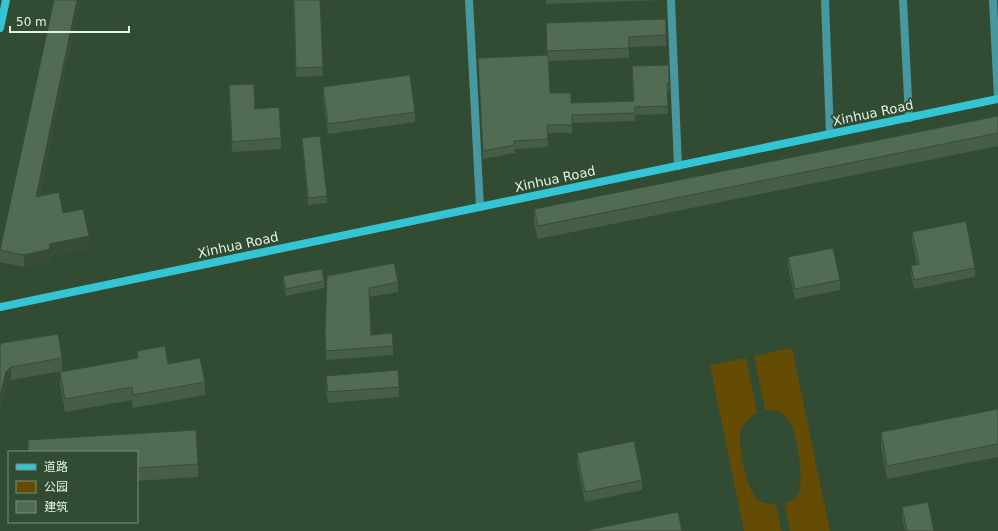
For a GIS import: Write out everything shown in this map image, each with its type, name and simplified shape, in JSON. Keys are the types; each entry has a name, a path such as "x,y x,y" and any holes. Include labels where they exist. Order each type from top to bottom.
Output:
{"main road":[{"path":"0,28 6,0"},
{"name":"Xinhua Road","path":"0,307 998,99"}],"street":[{"path":"469,0 480,207"},
{"path":"671,0 678,166"},
{"path":"825,0 830,134"},
{"path":"903,0 909,118"},
{"path":"993,0 998,99"}],"green space":[{"path":"792,348 830,531 790,531 785,504 796,498 799,492 801,474 797,442 789,420 783,414 765,410 754,356"},
{"path":"746,358 757,412 746,421 740,434 743,465 750,486 758,500 764,503 776,504 781,531 744,531 710,365"}],"building":[{"path":"54,0 77,0 36,197 59,192 63,213 83,209 89,236 49,244 50,249 24,255 0,250"},
{"path":"294,0 320,0 323,67 296,68"},
{"path":"666,19 666,35 629,37 629,48 547,51 546,23"},
{"path":"548,55 550,93 571,93 571,103 634,101 632,66 669,65 669,83 667,83 668,106 635,107 635,113 572,115 572,125 547,125 548,139 514,141 515,145 483,151 478,58"},
{"path":"410,75 415,112 328,124 323,87"},
{"path":"254,84 255,109 279,107 281,138 232,142 229,85"},
{"path":"998,116 998,133 538,226 534,209"},
{"path":"320,136 327,196 308,198 302,138"},
{"path":"966,221 975,268 914,280 911,266 919,264 912,232"},
{"path":"833,248 840,280 795,289 788,257"},
{"path":"394,263 398,282 369,288 371,335 392,333 393,346 326,351 325,335 327,276"},
{"path":"322,269 324,281 286,289 283,276"},
{"path":"58,334 62,358 11,367 6,372 0,396 0,346 2,343"},
{"path":"165,346 168,364 200,358 205,382 133,395 132,387 65,399 60,372 138,358 137,351"},
{"path":"398,370 399,387 328,392 326,376"},
{"path":"998,409 998,444 887,466 881,432"},
{"path":"196,430 198,464 138,468 138,451 28,451 28,440"},
{"path":"634,441 642,480 585,492 577,453"},
{"path":"928,502 934,531 907,531 902,507"},
{"path":"678,512 682,531 588,531 588,530"}]}
